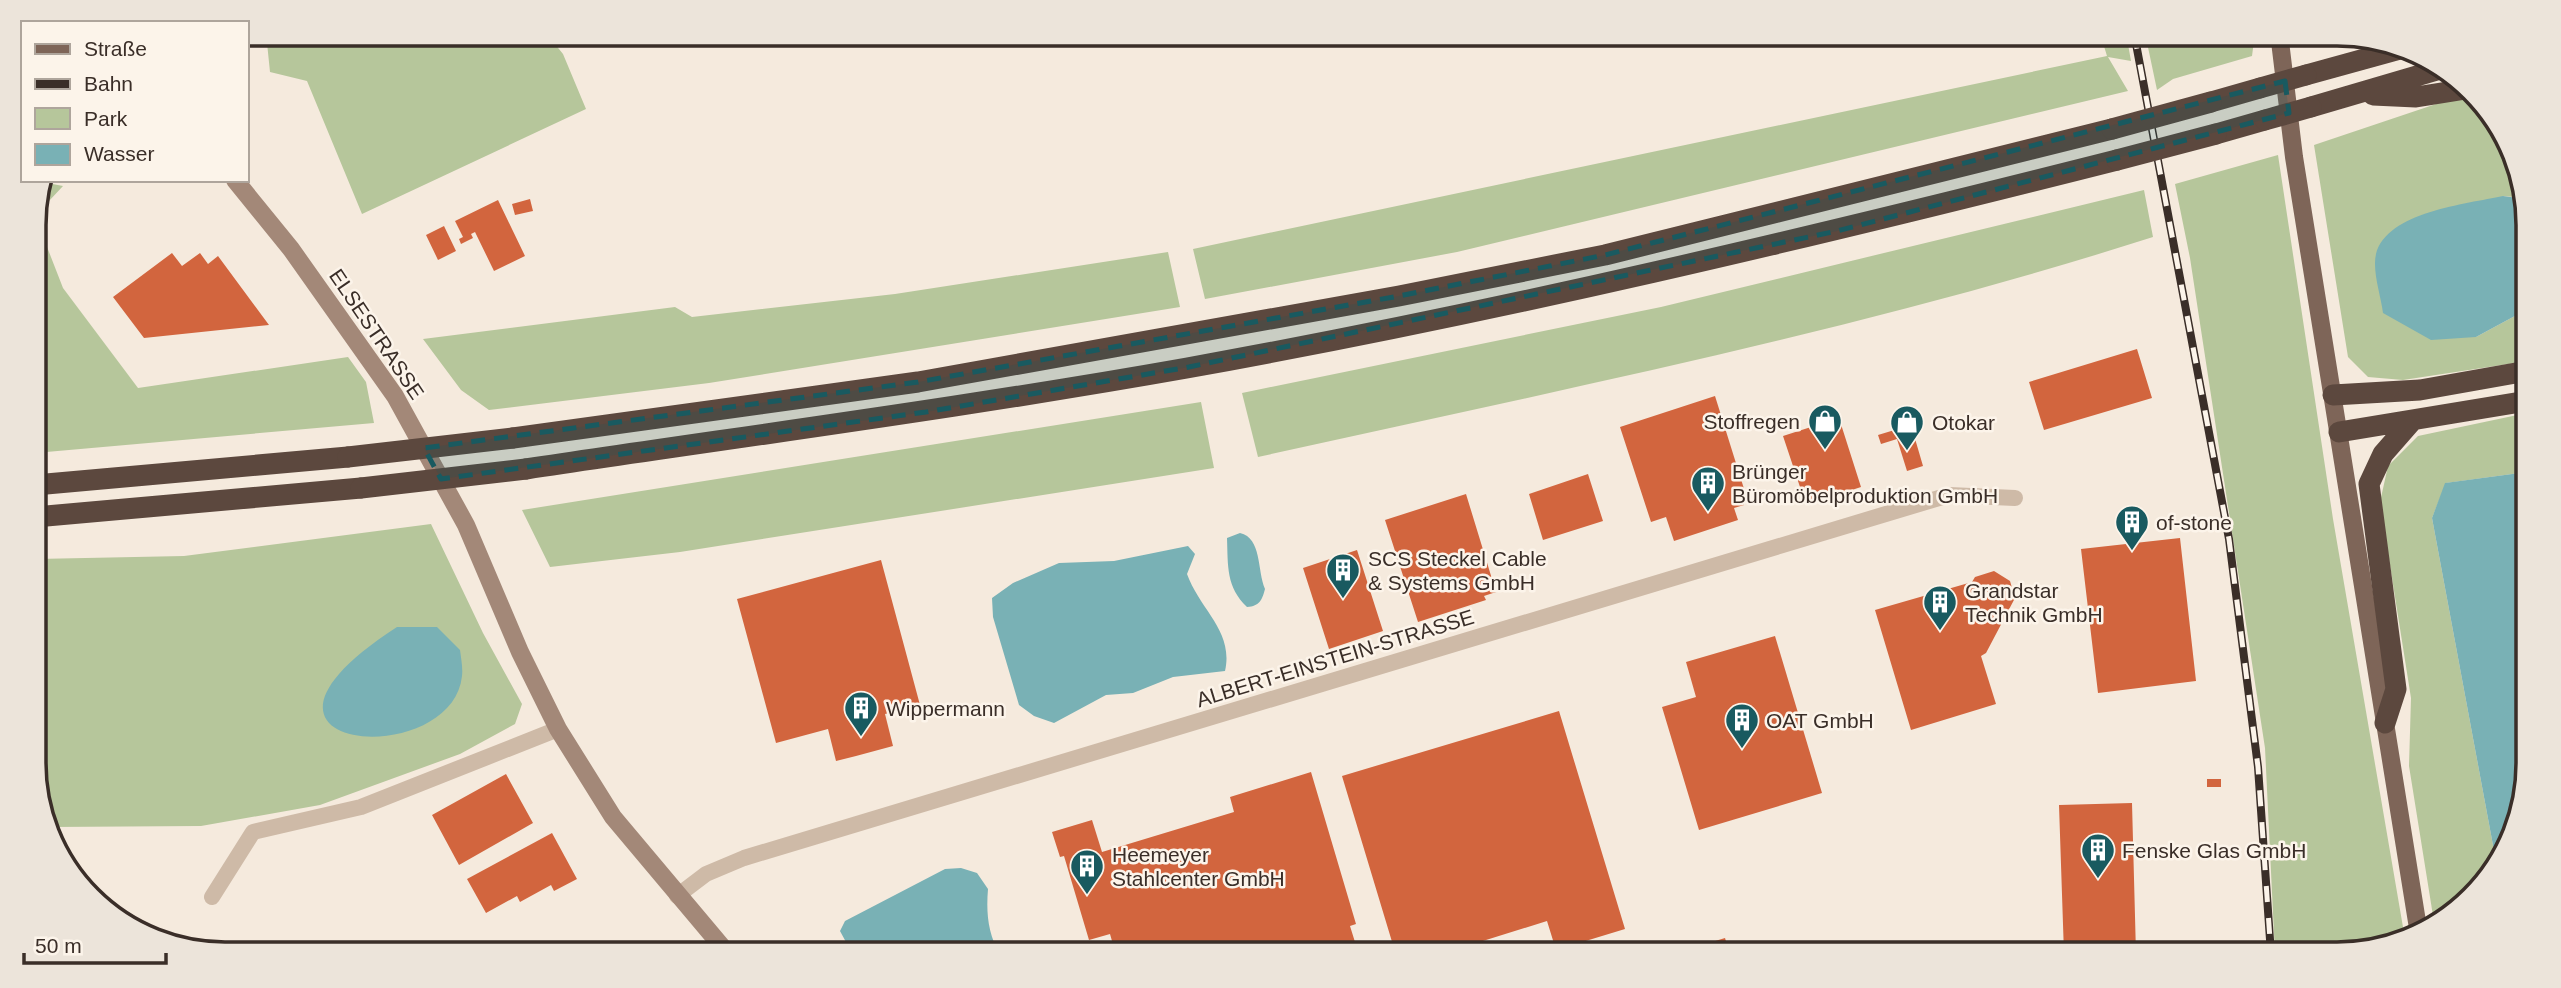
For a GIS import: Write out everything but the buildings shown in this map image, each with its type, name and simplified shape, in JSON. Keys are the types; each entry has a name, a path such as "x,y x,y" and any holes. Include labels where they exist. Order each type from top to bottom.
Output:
{"highway":[{"path":"46,484 348,457 513,438 918,382 1413,293 1605,255 2112,129 2385,52"},
{"path":"46,516 361,488 526,469 940,410 1189,368 1403,326 1837,231 2216,134 2429,72"},
{"path":"2357,94 2416,97 2455,91"},
{"path":"2333,395 2420,390 2516,373"},
{"path":"2339,432 2516,403"},
{"path":"2385,723 2396,688 2369,485 2383,454 2411,422"}],"main road":[{"path":"2281,46 2294,157 2417,923"}],"street":[{"name":"ELSESTRASSE","path":"237,182 291,249 395,396 466,525 520,652 558,729 613,817 718,942"},
{"name":"ALBERT-EINSTEIN-STRASSE","path":"677,896 706,874 744,858 1949,495 2015,498"},
{"path":"212,897 253,832 361,807 558,729"}],"highlighted area":[{"path":"2285,81 2289,113 1837,231 1189,367 926,412 441,479 424,448 918,382 1399,296 1605,255"}],"green space":[{"path":"267,46 557,46 563,54 586,109 362,214 307,81 270,72"},
{"path":"2104,46 2128,46 2131,61 2108,57 2128,91 1457,252 1205,299 1193,249 2107,56"},
{"path":"2148,46 2253,46 2252,56 2173,79 2157,90"},
{"path":"2464,100 2471,107 2497,146 2509,178 2513,197 2503,196 2476,337 2516,315 2516,363 2403,380 2368,377 2348,357 2314,145 2445,101"},
{"path":"2278,155 2333,519 2403,930 2383,936 2348,942 2274,942 2265,748 2190,258 2175,184"},
{"path":"51,184 63,186 47,203"},
{"path":"2144,190 2153,237 2043,271 1932,302 1708,357 1258,457 1242,393 1661,307"},
{"path":"46,244 63,288 138,388 348,357 366,382 374,423 46,452"},
{"path":"1168,252 1180,307 709,383 489,410 461,390 423,339 675,307 692,317 895,294"},
{"path":"1201,402 1214,468 680,552 550,567 522,510"},
{"path":"2516,415 2516,473 2446,483 2432,518 2494,848 2463,890 2433,913 2409,766 2411,698 2380,502 2388,466 2418,436"},
{"path":"431,524 483,633 522,704 515,724 460,754 320,805 201,826 58,827 46,775 46,559 184,556"}],"water":[{"path":"2503,196 2513,197 2516,225 2516,315 2476,337 2431,340 2383,313 2375,261 2383,240 2395,228 2411,219 2449,207"},
{"path":"2516,473 2516,763 2506,821 2494,848 2432,518 2445,483"},
{"path":"1240,533 1252,541 1265,589 1260,602 1247,607 1235,592 1228,567 1227,538"},
{"path":"1188,546 1195,554 1187,574 1225,644 1225,671 1173,677 1133,693 1106,695 1054,723 1034,716 1019,705 993,617 992,598 1013,583 1059,563 1114,561"},
{"path":"397,627 437,627 460,650 462,676 448,707 420,727 386,736 353,735 329,723 323,701 343,669"},
{"path":"961,868 977,873 988,889 987,907 994,942 846,942 840,931 845,921 945,869"}],"railway":[{"path":"2136,46 2229,539 2258,767 2270,942"}],"place":[{"name":"Stoffregen","path":"1825,451"},
{"name":"Otokar","path":"1907,452"},
{"name":"Brünger Büromöbelproduktion GmbH","path":"1708,513"},
{"name":"of-stone","path":"2132,552"},
{"name":"SCS Steckel Cable & Systems GmbH","path":"1343,600"},
{"name":"Grandstar Technik GmbH","path":"1940,632"},
{"name":"Wippermann","path":"861,738"},
{"name":"OAT GmbH","path":"1742,750"},
{"name":"Fenske Glas GmbH","path":"2098,880"},
{"name":"Heemeyer Stahlcenter GmbH","path":"1087,896"}]}
